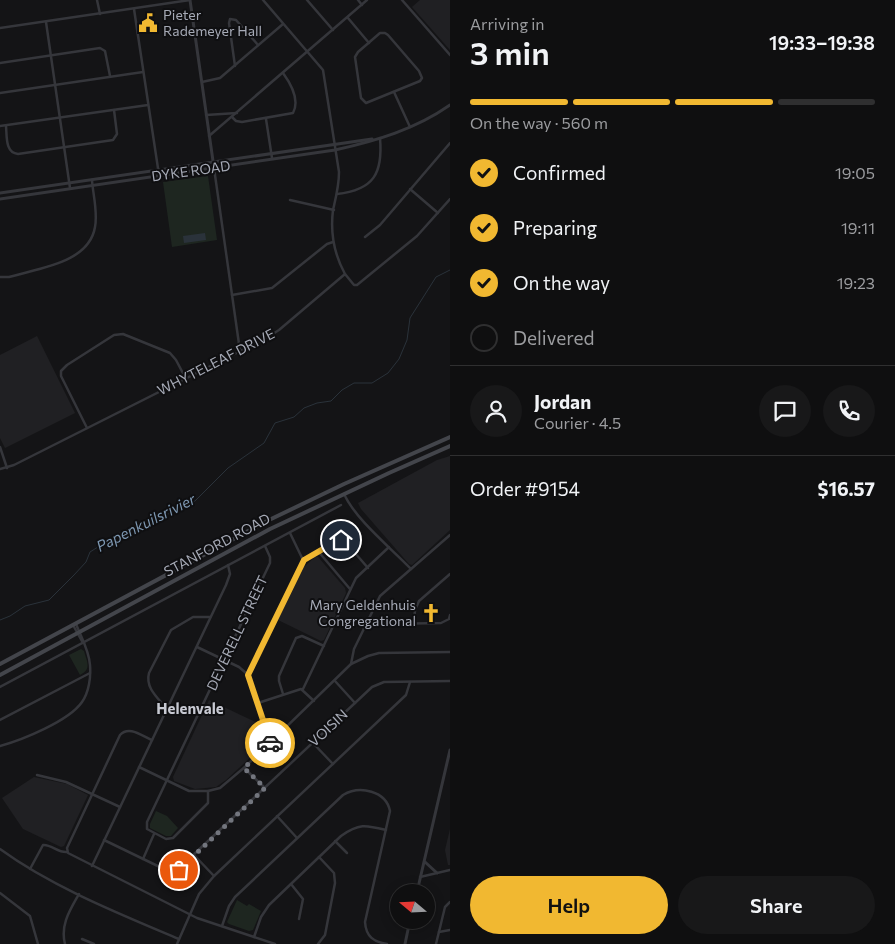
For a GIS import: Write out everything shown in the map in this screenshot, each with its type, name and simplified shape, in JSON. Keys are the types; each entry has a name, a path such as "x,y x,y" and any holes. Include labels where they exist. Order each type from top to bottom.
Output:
{"main road":[{"name":"STANFORD ROAD","path":"0,664 267,521 344,484 450,437"},
{"name":"STANFORD ROAD","path":"0,675 270,529 450,446"}],"street":[{"path":"98,0 100,14"},
{"path":"0,28 190,0 240,351"},
{"path":"263,0 324,71 339,172 334,210 333,242 337,258 345,274 354,285 358,285 417,236 450,199"},
{"path":"307,0 333,30"},
{"path":"359,0 362,5"},
{"path":"209,136 367,0"},
{"path":"402,0 450,55"},
{"path":"134,9 159,175"},
{"path":"348,18 368,43"},
{"path":"235,66 230,19 236,20 259,45"},
{"path":"46,22 70,188"},
{"path":"202,82 218,79 283,24"},
{"path":"380,33 386,33 421,73 422,78 420,81 369,103 364,102 361,99 355,57 368,43 380,33"},
{"path":"0,63 102,48 106,51 110,77"},
{"path":"0,93 143,72"},
{"path":"232,117 240,122 292,114 295,110 292,85 283,73"},
{"path":"394,92 410,128"},
{"name":"DYKE ROAD","path":"0,199 335,150 410,128 450,104"},
{"path":"0,126 148,105"},
{"path":"6,126 9,149 14,154 64,148 113,140 117,134 114,110"},
{"path":"206,115 238,113"},
{"path":"266,119 272,158"},
{"path":"337,194 359,190 367,185 374,176 382,156 380,138"},
{"name":"DYKE ROAD","path":"0,193 380,138"},
{"path":"366,237 380,224 450,143"},
{"path":"0,277 9,277 67,260 83,250 93,236 95,225 92,180"},
{"path":"410,189 438,213"},
{"path":"290,200 334,210"},
{"path":"232,295 272,288 327,244 333,242"},
{"name":"WHYTELEAF DRIVE","path":"0,470 186,379 279,330 345,274"},
{"path":"87,428 61,376 61,371 66,365 114,335 123,334 170,353 186,379"},
{"path":"0,447 7,468"},
{"path":"344,494 349,504 378,537 411,569"},
{"name":"STANFORD ROAD","path":"0,687 341,505"},
{"path":"290,532 304,560"},
{"path":"351,664 353,652 380,596 450,535"},
{"path":"248,675 304,560 338,540 343,541 368,568"},
{"name":"DEVERELL STREET","path":"154,834 147,829 146,824 270,563 270,557 265,546"},
{"path":"258,703 303,689 356,578 389,547"},
{"path":"318,551 350,590"},
{"path":"92,866 230,576 228,565"},
{"path":"414,623 415,610 419,601 450,575"},
{"path":"369,618 385,623 441,623 450,620 450,615"},
{"path":"167,709 148,684 148,677 153,666 172,628 193,617 211,617"},
{"path":"0,746 34,733 76,709 87,693 90,662 85,646 74,624"},
{"path":"283,694 279,676 296,638 302,636 324,646"},
{"path":"196,647 242,670 248,675 268,733 274,740"},
{"path":"139,767 189,791 208,792 220,788 274,740 335,682 351,664 379,653 450,652"},
{"path":"0,720 90,673"},
{"path":"335,682 355,703"},
{"path":"177,944 198,894 214,876 406,695 410,682"},
{"name":"VOISIN","path":"104,840 173,873 179,870 372,687 379,683 450,682"},
{"path":"303,689 314,701"},
{"path":"30,869 43,845 48,845 62,852 67,850 123,732 131,730 152,740"},
{"path":"312,742 333,764"},
{"path":"419,884 450,751"},
{"path":"244,768 265,788"},
{"path":"37,775 66,782 120,807"},
{"path":"222,926 229,906 235,897 343,795 357,789 374,793 385,799 390,811 365,922 366,931 372,939 387,944"},
{"path":"143,859 154,834 166,839 173,838 208,803 208,792"},
{"path":"277,816 297,838"},
{"path":"254,937 265,910 346,832 356,826 364,825 386,830"},
{"path":"335,841 347,853"},
{"path":"0,849 30,869 79,894 179,938"},
{"path":"67,850 72,857 190,913 196,918 275,944"},
{"path":"194,855 214,876"},
{"path":"318,944 325,935 335,884 334,873 319,856"},
{"path":"424,862 437,873"},
{"path":"420,877 450,870"},
{"path":"291,884 303,899 299,919"},
{"path":"0,893 30,916 38,944"},
{"path":"65,944 63,936 64,924 79,894"},
{"path":"436,944 445,907 450,902"},
{"path":"405,944 408,929"},
{"path":"439,932 450,930"},
{"path":"82,939 94,944"}],"shaded area":[{"path":"420,0 450,0 450,50 412,7"},
{"path":"208,176 217,240 172,247 163,182"},
{"path":"205,233 206,240 184,243 183,236"},
{"path":"37,336 75,413 5,448 0,438 0,355"},
{"path":"450,456 450,530 412,565 409,564 361,509 358,503 437,460"},
{"path":"315,557 318,557 345,588 346,593 324,640 321,641 278,620 304,567"},
{"path":"81,649 84,651 88,665 84,673 80,675 69,655"},
{"path":"209,700 262,725 267,738 265,744 226,780 216,787 195,789 174,781 173,777"},
{"path":"34,777 67,784 88,795 64,846 61,847 23,829 2,798"},
{"path":"156,811 167,816 178,828 171,836 166,836 150,828"},
{"path":"450,829 450,865 448,865 445,850"},
{"path":"237,900 261,911 253,930 249,931 227,922"}],"waterway":[{"name":"Papenkuilsrivier","path":"0,620 25,606 49,600 86,562 90,552 120,533 141,523 156,521 195,501 228,468 264,443 275,423 294,417 304,408 317,403 331,401 342,390 354,383 372,383 388,373 399,359 407,340 410,318 436,277 450,270"}],"way so far":[{"path":"179,870 265,788 244,768 270,743"}],"place":[{"name":"Pieter Rademeyer Hall","path":"148,23"},
{"name":"Mary Geldenhuis Congregational","path":"431,613"}],"district":[{"name":"Helenvale","path":"190,709"}],"route":[{"path":"270,743 274,740 265,726 248,675 304,560 341,540"}]}
